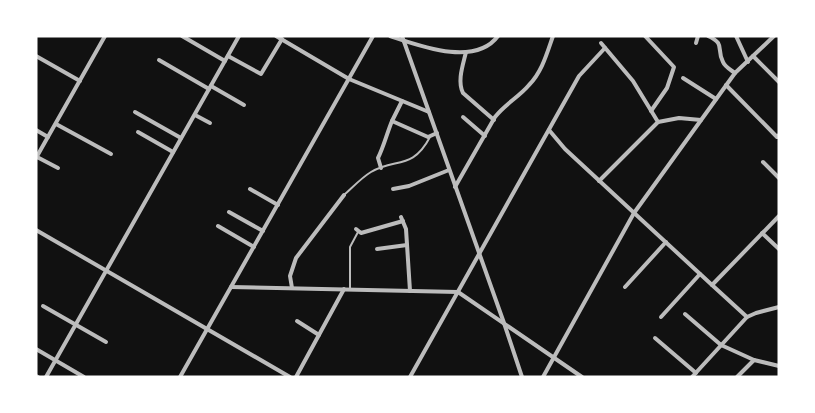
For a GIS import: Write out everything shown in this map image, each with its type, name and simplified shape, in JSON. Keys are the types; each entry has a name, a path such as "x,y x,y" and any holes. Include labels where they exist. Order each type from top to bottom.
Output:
{"street":[{"path":"58,168 37,156 105,36"},
{"path":"182,36 225,61"},
{"path":"46,377 239,36"},
{"path":"276,36 349,79 430,112"},
{"path":"180,377 373,36"},
{"path":"390,36 403,38 439,50 466,52 484,48 494,42 498,36"},
{"path":"455,188 501,109 529,86 538,74 553,36"},
{"path":"645,36 674,67 667,88 651,111"},
{"path":"696,42 698,36"},
{"path":"708,36 720,44 722,61 736,73"},
{"path":"736,36 748,62"},
{"path":"543,377 634,213 726,85 774,36"},
{"path":"403,38 522,377"},
{"path":"228,56 262,74 282,40"},
{"path":"601,43 633,81 658,122"},
{"path":"410,377 579,76 606,48"},
{"path":"466,52 460,88 463,93 494,120"},
{"path":"36,56 80,81"},
{"path":"754,56 779,82"},
{"path":"159,60 244,105"},
{"path":"683,78 716,99"},
{"path":"726,85 777,137 779,136"},
{"path":"382,168 378,158 402,101"},
{"path":"135,112 181,138"},
{"path":"195,115 210,123"},
{"path":"463,116 484,136"},
{"path":"599,181 658,122 679,118 701,120"},
{"path":"392,121 428,136 437,132"},
{"path":"56,124 110,154"},
{"path":"36,130 48,137"},
{"path":"548,130 599,181 747,317"},
{"path":"138,132 174,152"},
{"path":"763,162 779,178"},
{"path":"393,189 409,186 449,170"},
{"path":"250,189 278,205"},
{"path":"292,288 290,276 296,258 344,195"},
{"path":"229,212 263,231"},
{"path":"712,285 779,216"},
{"path":"357,230 361,233 402,219 406,229 410,291"},
{"path":"218,226 254,247"},
{"path":"36,230 290,377"},
{"path":"762,233 779,249"},
{"path":"625,287 666,242"},
{"path":"377,249 407,245"},
{"path":"661,317 700,274"},
{"path":"231,287 458,292 582,377"},
{"path":"296,377 344,289"},
{"path":"43,306 106,342"},
{"path":"655,338 694,375 747,317 779,307"},
{"path":"685,314 721,345 754,360 779,366"},
{"path":"297,321 320,335"},
{"path":"36,349 84,377"},
{"path":"737,377 754,360"}],"lane":[{"path":"344,195 371,172 408,160 417,155 431,136"},
{"path":"350,290 350,247 357,230"}]}
